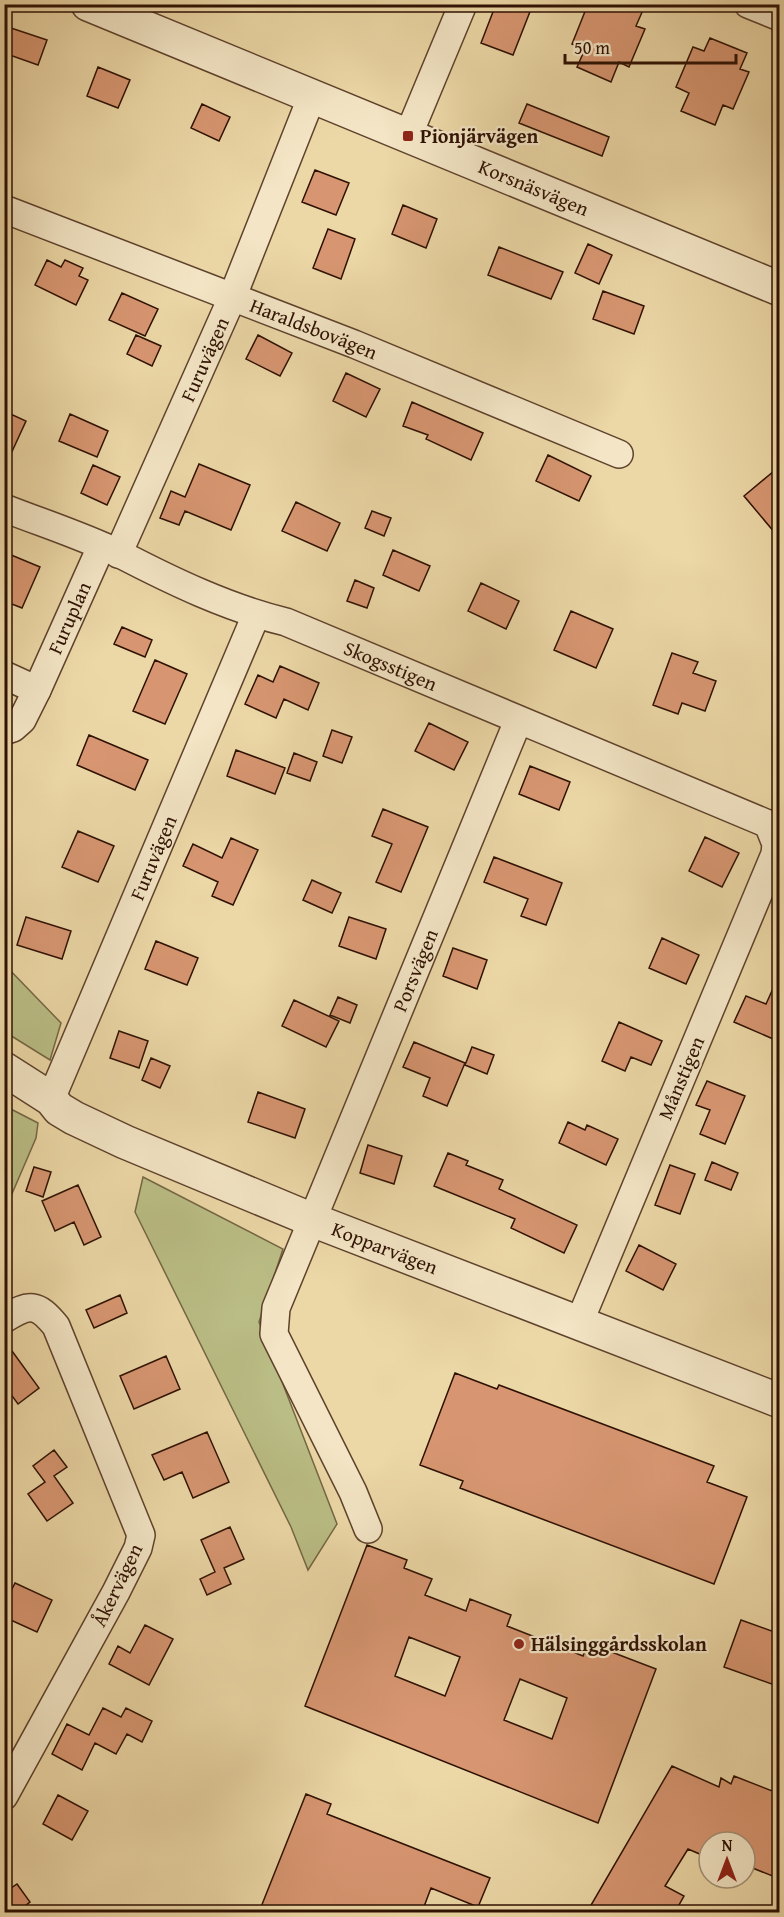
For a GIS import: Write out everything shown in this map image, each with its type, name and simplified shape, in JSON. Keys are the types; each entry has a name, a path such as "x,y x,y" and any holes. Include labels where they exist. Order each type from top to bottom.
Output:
{"street":[{"name":"Korsnäsvägen","path":"88,4 780,289"},
{"path":"408,136 463,4"},
{"path":"748,4 780,17"},
{"name":"Furuvägen","path":"110,550 232,298 312,96"},
{"name":"Haraldsbovägen","path":"4,209 354,344 619,454"},
{"name":"Skogsstigen","path":"4,508 110,550 142,567 256,615 286,622 518,721 743,813 768,824 773,831"},
{"name":"Furuplan","path":"4,730 13,728 22,720 110,550"},
{"name":"Furuvägen","path":"51,1099 256,615"},
{"path":"4,675 38,690"},
{"name":"Porsvägen","path":"368,1529 353,1492 274,1334 276,1308 310,1219 518,721"},
{"name":"Månstigen","path":"579,1323 775,854 773,831"},
{"name":"Kopparvägen","path":"4,1069 51,1099 59,1109 74,1119 310,1219 780,1401"},
{"name":"Åkervägen","path":"4,1319 22,1308 35,1308 45,1313 56,1326 141,1536 138,1548 120,1583 4,1796"}],"green space":[{"path":"5,965 61,1023 50,1060 5,1032"},
{"path":"5,1106 38,1123 36,1138 5,1210"},
{"path":"143,1177 283,1249 259,1322 337,1524 308,1570 291,1527 135,1212"}],"building":[{"path":"496,4 533,4 513,55 481,43"},
{"path":"588,4 629,4 643,10 636,26 645,29 629,67 619,62 611,82 577,67 585,49 572,44"},
{"path":"8,27 47,40 38,65 4,53 4,36"},
{"path":"710,38 747,53 740,69 749,72 733,109 723,105 715,125 681,111 689,93 676,87 693,47 704,51"},
{"path":"98,67 130,80 118,108 87,96"},
{"path":"202,104 230,117 219,141 191,128"},
{"path":"527,104 609,137 602,156 519,123"},
{"path":"315,170 349,183 336,215 302,202"},
{"path":"403,205 437,219 426,248 392,234"},
{"path":"328,229 355,239 341,279 313,268"},
{"path":"588,244 612,255 599,284 575,273"},
{"path":"499,247 563,272 551,299 488,275"},
{"path":"47,260 61,267 65,260 83,268 79,276 88,280 76,305 35,285"},
{"path":"603,291 644,306 634,334 593,319"},
{"path":"122,293 158,309 145,336 109,320"},
{"path":"136,335 161,346 152,366 127,354"},
{"path":"258,335 292,353 280,376 246,359"},
{"path":"346,373 380,389 366,417 333,401"},
{"path":"412,402 483,433 471,460 426,439 428,435 403,426"},
{"path":"4,411 26,421 4,469"},
{"path":"70,414 108,431 97,457 59,441"},
{"path":"548,455 591,476 579,501 536,481"},
{"path":"199,464 250,485 231,530 185,511 179,525 160,518 171,491 185,497"},
{"path":"93,465 120,477 107,505 81,493"},
{"path":"780,466 780,539 744,496"},
{"path":"296,502 340,523 327,551 282,531"},
{"path":"372,511 391,518 384,536 365,528"},
{"path":"393,550 430,566 419,591 383,575"},
{"path":"4,552 40,567 22,608 4,601"},
{"path":"355,580 374,588 367,608 347,601"},
{"path":"481,583 519,601 506,629 468,611"},
{"path":"571,611 613,629 596,668 554,650"},
{"path":"122,627 152,640 145,657 114,644"},
{"path":"672,653 698,662 693,673 716,681 705,711 682,703 678,714 653,705"},
{"path":"155,660 187,674 165,724 133,711"},
{"path":"280,666 319,683 308,710 284,699 276,718 245,704 258,675 273,682"},
{"path":"429,723 468,742 454,770 415,751"},
{"path":"332,730 352,737 342,763 323,756"},
{"path":"89,735 148,760 135,790 77,765"},
{"path":"236,750 285,768 275,794 227,776"},
{"path":"294,753 317,762 310,781 287,773"},
{"path":"530,766 570,782 559,810 519,794"},
{"path":"383,809 428,827 401,892 376,882 392,844 372,836"},
{"path":"78,831 114,846 98,882 62,867"},
{"path":"705,837 739,853 722,887 689,871"},
{"path":"231,838 258,850 233,905 212,896 218,882 183,866 193,844 222,858"},
{"path":"494,857 562,883 546,925 521,916 528,899 484,882"},
{"path":"312,880 341,893 332,913 303,900"},
{"path":"26,917 71,931 62,959 17,945"},
{"path":"349,917 386,929 376,959 339,946"},
{"path":"662,938 699,955 686,984 649,968"},
{"path":"156,941 198,958 187,985 145,969"},
{"path":"453,948 487,960 477,989 443,976"},
{"path":"780,973 780,1042 734,1022 746,996 766,1004"},
{"path":"338,997 357,1005 350,1023 330,1015"},
{"path":"294,1000 339,1021 326,1047 282,1026"},
{"path":"619,1022 662,1041 651,1065 631,1057 625,1071 602,1061"},
{"path":"119,1031 148,1041 139,1068 110,1058"},
{"path":"414,1042 465,1063 447,1106 423,1096 430,1078 403,1067"},
{"path":"472,1047 494,1055 487,1074 465,1065"},
{"path":"151,1058 170,1066 160,1088 142,1080"},
{"path":"707,1081 745,1096 725,1144 700,1134 710,1110 696,1105"},
{"path":"258,1092 305,1109 295,1138 248,1122"},
{"path":"568,1122 585,1130 587,1125 618,1139 606,1165 559,1143"},
{"path":"368,1145 402,1156 394,1184 360,1173"},
{"path":"448,1153 468,1161 466,1165 503,1180 499,1189 577,1225 564,1253 511,1228 515,1219 434,1186"},
{"path":"712,1162 738,1173 731,1190 705,1180"},
{"path":"670,1165 695,1174 680,1214 655,1205"},
{"path":"34,1167 51,1172 43,1197 26,1191"},
{"path":"78,1185 101,1237 84,1245 74,1222 55,1231 42,1201"},
{"path":"639,1245 676,1264 663,1290 626,1271"},
{"path":"120,1295 127,1313 94,1328 86,1310"},
{"path":"4,1340 39,1388 18,1404 4,1385"},
{"path":"166,1356 180,1389 134,1409 120,1376"},
{"path":"455,1373 497,1389 499,1385 714,1466 707,1482 747,1497 714,1584 460,1488 463,1481 420,1465"},
{"path":"207,1432 229,1482 193,1498 182,1472 164,1480 152,1455"},
{"path":"54,1450 67,1467 54,1476 73,1503 47,1521 28,1494 45,1482 33,1466"},
{"path":"230,1527 244,1559 224,1568 231,1584 207,1595 200,1579 215,1572 201,1540"},
{"path":"367,1545 407,1560 404,1568 432,1579 425,1595 466,1611 470,1599 511,1615 507,1626 583,1656 588,1643 656,1669 598,1823 305,1706","holes":["409,1637 460,1657 445,1696 395,1676","520,1679 567,1698 552,1739 504,1720"]},
{"path":"15,1583 52,1600 37,1632 4,1617 4,1605"},
{"path":"741,1620 780,1634 780,1687 724,1667"},
{"path":"145,1625 173,1639 149,1685 109,1664 118,1646 130,1653"},
{"path":"103,1708 121,1717 126,1708 152,1721 142,1742 127,1734 116,1754 95,1743 82,1770 52,1754 67,1724 89,1735"},
{"path":"672,1766 719,1787 721,1778 731,1784 734,1776 780,1794 780,1879 757,1870 757,1830 697,1830 697,1853 688,1849 665,1886 684,1896 675,1912 587,1912"},
{"path":"306,1794 331,1804 327,1814 490,1878 478,1907 431,1888 422,1912 276,1912 261,1907"},
{"path":"58,1795 88,1811 72,1840 43,1824"},
{"path":"17,1884 30,1902 17,1912 4,1912 4,1893"}],"place":[{"name":"Pionjärvägen","path":"408,136"},
{"name":"Hälsinggårdsskolan","path":"519,1644"}]}
